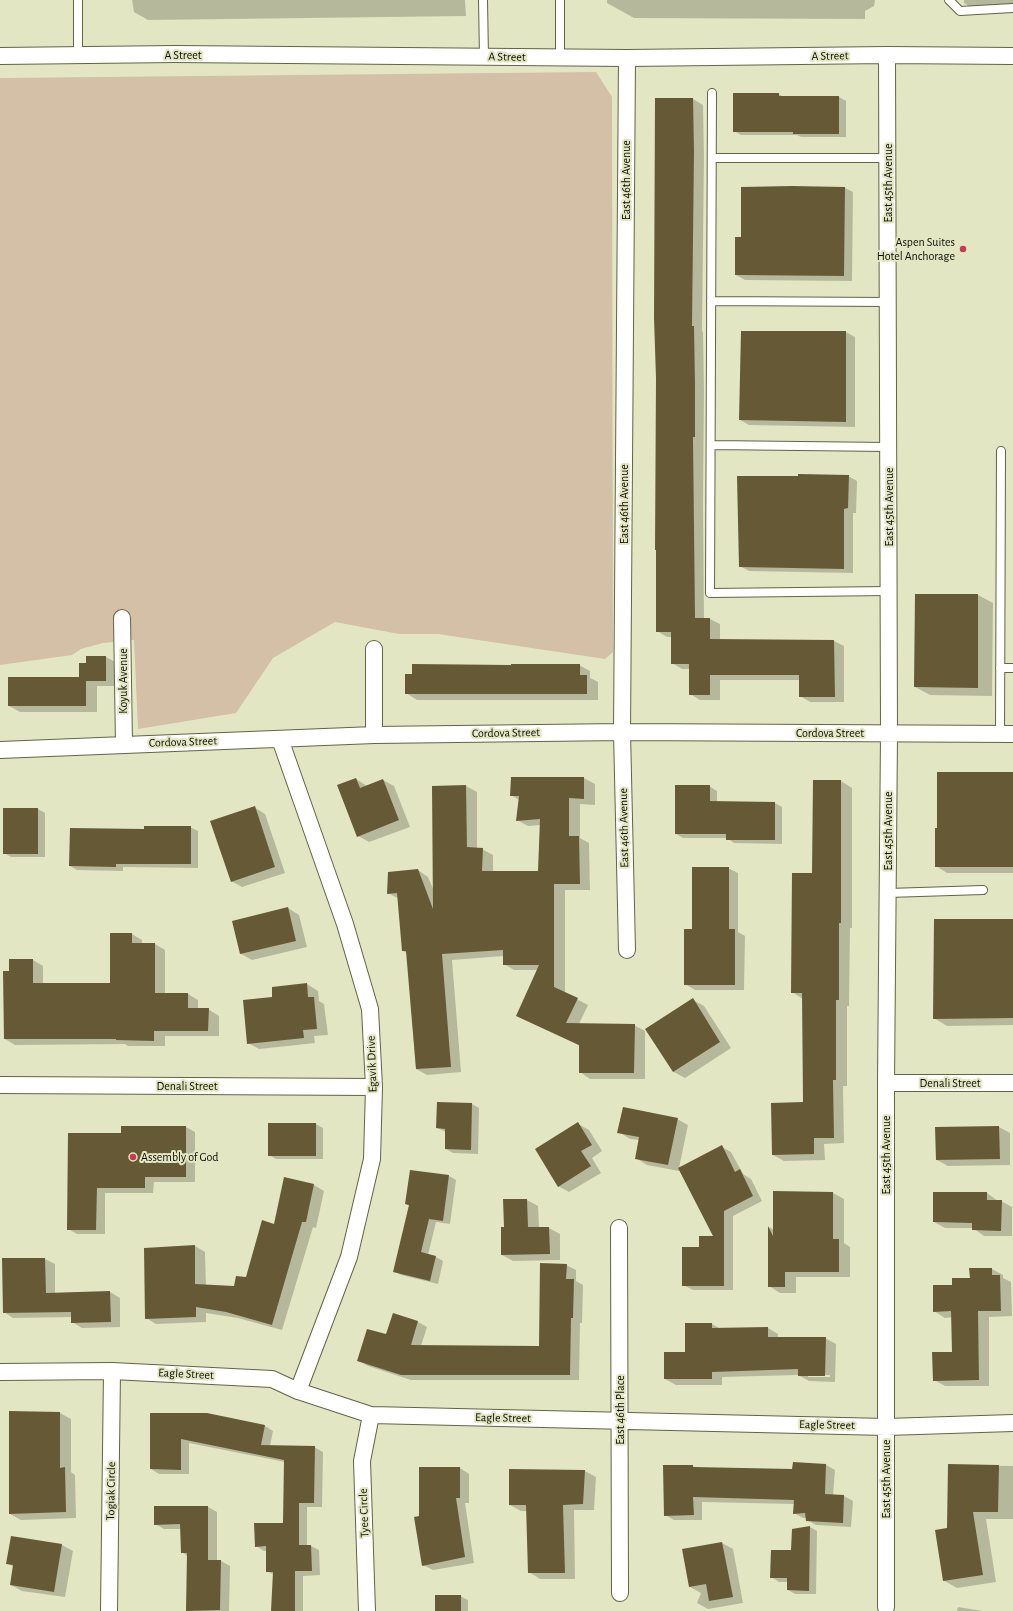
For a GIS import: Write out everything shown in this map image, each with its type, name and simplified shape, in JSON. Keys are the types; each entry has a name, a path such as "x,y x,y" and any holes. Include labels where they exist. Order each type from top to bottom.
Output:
{"street":[{"name":"A Street","path":"0,56 176,54 560,58 887,55 1013,56"},
{"name":"East 45th Avenue","path":"886,1607 886,1083 889,734 887,55"},
{"name":"East 46th Avenue","path":"627,58 622,732 627,950"},
{"name":"Koyuk Avenue","path":"122,618 124,744"},
{"path":"374,649 374,735"},
{"name":"Cordova Street","path":"0,750 374,735 622,732 1007,734"},
{"name":"Egavik Drive","path":"280,739 345,924 370,1009 374,1087 372,1159 350,1257 298,1391"},
{"name":"Denali Street","path":"886,1083 1013,1083"},
{"name":"Denali Street","path":"0,1085 374,1087"},
{"name":"East 46th Place","path":"619,1228 620,1593"},
{"name":"Eagle Street","path":"0,1372 112,1370 272,1379 298,1391 371,1415 886,1427 1013,1423"},
{"name":"Togiak Circle","path":"109,1611 112,1370"},
{"name":"Tyee Circle","path":"367,1611 362,1461 371,1415"}],"lane":[{"path":"78,0 78,55"},
{"path":"483,0 484,57"},
{"path":"560,0 560,58"},
{"path":"949,0 960,11 1013,8"},
{"path":"712,93 710,593 889,591"},
{"path":"712,158 888,158"},
{"path":"711,301 888,302"},
{"path":"711,445 888,447"},
{"path":"1001,451 1000,668 1007,734"},
{"path":"1000,668 1013,668"},
{"path":"888,893 983,890"}],"shaded area":[{"path":"596,72 612,97 613,652 605,659 438,634 399,634 335,622 273,658 236,713 138,729 134,640 103,643 81,649 72,655 0,665 0,78"}],"building":[{"path":"733,93 779,93 779,96 839,96 839,134 733,132"},
{"path":"655,98 693,98 694,151 692,326 694,326 695,385 695,437 693,437 695,618 710,618 710,639 834,640 835,697 799,697 799,675 710,675 710,695 689,695 689,664 671,664 671,632 656,632 656,378 654,318"},
{"path":"741,187 845,187 844,276 735,275 735,237 741,237"},
{"path":"741,331 846,331 846,422 739,420"},
{"path":"798,474 849,475 848,508 844,509 844,569 739,567 737,476 798,476"},
{"path":"915,594 978,594 978,688 914,687"},
{"path":"86,656 106,656 106,681 86,681 86,706 8,706 8,677 79,677 79,663 86,663"},
{"path":"412,664 580,664 580,675 587,675 587,694 405,694 405,674 412,674"},
{"path":"937,772 1013,772 1013,867 935,867"},
{"path":"511,777 584,777 584,799 569,798 569,836 579,836 580,884 554,884 554,987 578,998 566,1023 635,1024 634,1073 579,1073 579,1045 516,1016 539,965 503,965 503,950 442,954 451,1067 416,1069 406,951 402,951 397,893 387,894 388,872 418,869 433,909 432,786 466,785 467,847 483,848 482,871 538,871 540,819 516,821 519,796 510,796"},
{"path":"356,778 360,788 383,779 399,820 357,837 337,785"},
{"path":"813,780 841,780 841,923 839,923 839,1000 836,1000 836,1080 833,1080 834,1138 814,1138 814,1154 772,1155 771,1103 803,1102 802,993 791,993 792,873 812,873"},
{"path":"675,785 710,785 710,801 775,802 775,840 726,840 726,834 675,834"},
{"path":"255,806 275,867 231,882 210,821"},
{"path":"3,808 38,808 38,854 3,854"},
{"path":"144,826 191,826 191,864 116,864 116,867 69,866 70,828 144,829"},
{"path":"692,867 729,867 729,929 735,929 735,985 684,985 684,929 692,929"},
{"path":"288,907 296,941 240,954 232,921"},
{"path":"934,919 1013,919 1013,1018 933,1019"},
{"path":"110,933 132,933 132,943 155,943 155,993 188,993 188,1008 209,1008 208,1031 154,1031 154,1041 116,1039 4,1039 3,971 9,971 9,959 33,959 33,983 110,983"},
{"path":"307,983 308,997 314,997 317,1029 303,1030 304,1038 247,1044 243,1000 272,997 272,987"},
{"path":"693,998 720,1042 673,1072 645,1029"},
{"path":"437,1102 472,1103 471,1150 445,1149 445,1129 436,1128"},
{"path":"623,1107 678,1118 668,1165 635,1159 639,1137 617,1133"},
{"path":"578,1122 592,1145 581,1151 591,1166 558,1187 535,1149"},
{"path":"268,1123 316,1123 316,1156 268,1156"},
{"path":"121,1126 186,1126 186,1177 145,1177 145,1188 97,1188 96,1230 67,1230 68,1133 121,1133"},
{"path":"999,1126 1000,1159 936,1160 935,1127"},
{"path":"722,1145 735,1172 740,1169 753,1196 724,1211 724,1286 682,1286 682,1247 699,1247 699,1236 713,1236 678,1168"},
{"path":"410,1170 449,1175 443,1221 429,1219 421,1252 436,1256 430,1281 393,1272 409,1205 405,1204"},
{"path":"284,1177 314,1184 306,1222 302,1222 272,1325 226,1312 196,1307 196,1317 145,1319 144,1248 195,1245 195,1284 234,1286 236,1276 246,1277 262,1220 274,1224"},
{"path":"773,1191 833,1192 833,1239 839,1239 839,1272 785,1272 785,1287 768,1287 768,1226 773,1236"},
{"path":"933,1192 987,1192 987,1200 1002,1200 1001,1231 972,1230 972,1223 933,1222"},
{"path":"503,1199 527,1199 528,1227 549,1227 550,1254 501,1255 501,1227 504,1227"},
{"path":"2,1258 45,1258 46,1293 110,1291 111,1322 71,1323 71,1312 3,1313"},
{"path":"540,1263 567,1264 566,1279 574,1279 573,1318 571,1318 570,1375 401,1375 357,1361 367,1329 386,1334 393,1313 418,1321 411,1345 539,1346"},
{"path":"969,1268 992,1268 992,1275 1000,1275 1001,1311 978,1311 979,1380 933,1381 932,1352 952,1352 951,1311 933,1312 933,1285 952,1285 952,1278 970,1278"},
{"path":"685,1323 712,1323 712,1328 768,1327 768,1337 826,1337 825,1376 798,1376 798,1369 712,1372 712,1379 664,1379 664,1352 685,1352"},
{"path":"9,1411 60,1412 60,1468 65,1467 66,1512 9,1514"},
{"path":"150,1413 207,1413 265,1425 261,1445 315,1446 314,1503 299,1503 299,1545 311,1545 312,1571 295,1571 295,1611 271,1611 273,1572 266,1572 266,1546 255,1547 254,1523 283,1523 284,1460 181,1439 181,1470 150,1469"},
{"path":"793,1462 826,1464 825,1494 844,1495 843,1523 806,1521 805,1513 793,1514 794,1500 693,1497 694,1515 664,1516 663,1465 792,1469"},
{"path":"948,1464 999,1465 998,1512 973,1512 983,1575 943,1581 935,1530 947,1528"},
{"path":"419,1467 460,1467 460,1498 456,1498 465,1557 422,1566 414,1517 419,1516"},
{"path":"509,1469 585,1470 583,1504 563,1505 565,1573 528,1573 526,1505 509,1505"},
{"path":"154,1506 208,1506 208,1560 221,1560 220,1610 186,1611 187,1553 181,1553 180,1524 154,1525"},
{"path":"810,1526 809,1591 787,1590 787,1578 770,1578 771,1550 791,1550 792,1529"},
{"path":"11,1536 62,1544 54,1592 10,1585 13,1565 6,1564"},
{"path":"722,1542 733,1597 709,1601 706,1584 689,1587 682,1549"},
{"path":"435,1595 461,1595 461,1611 435,1611"}],"place":[{"name":"Aspen Suites Hotel Anchorage","path":"963,249"},
{"name":"Assembly of God","path":"133,1157"}]}
